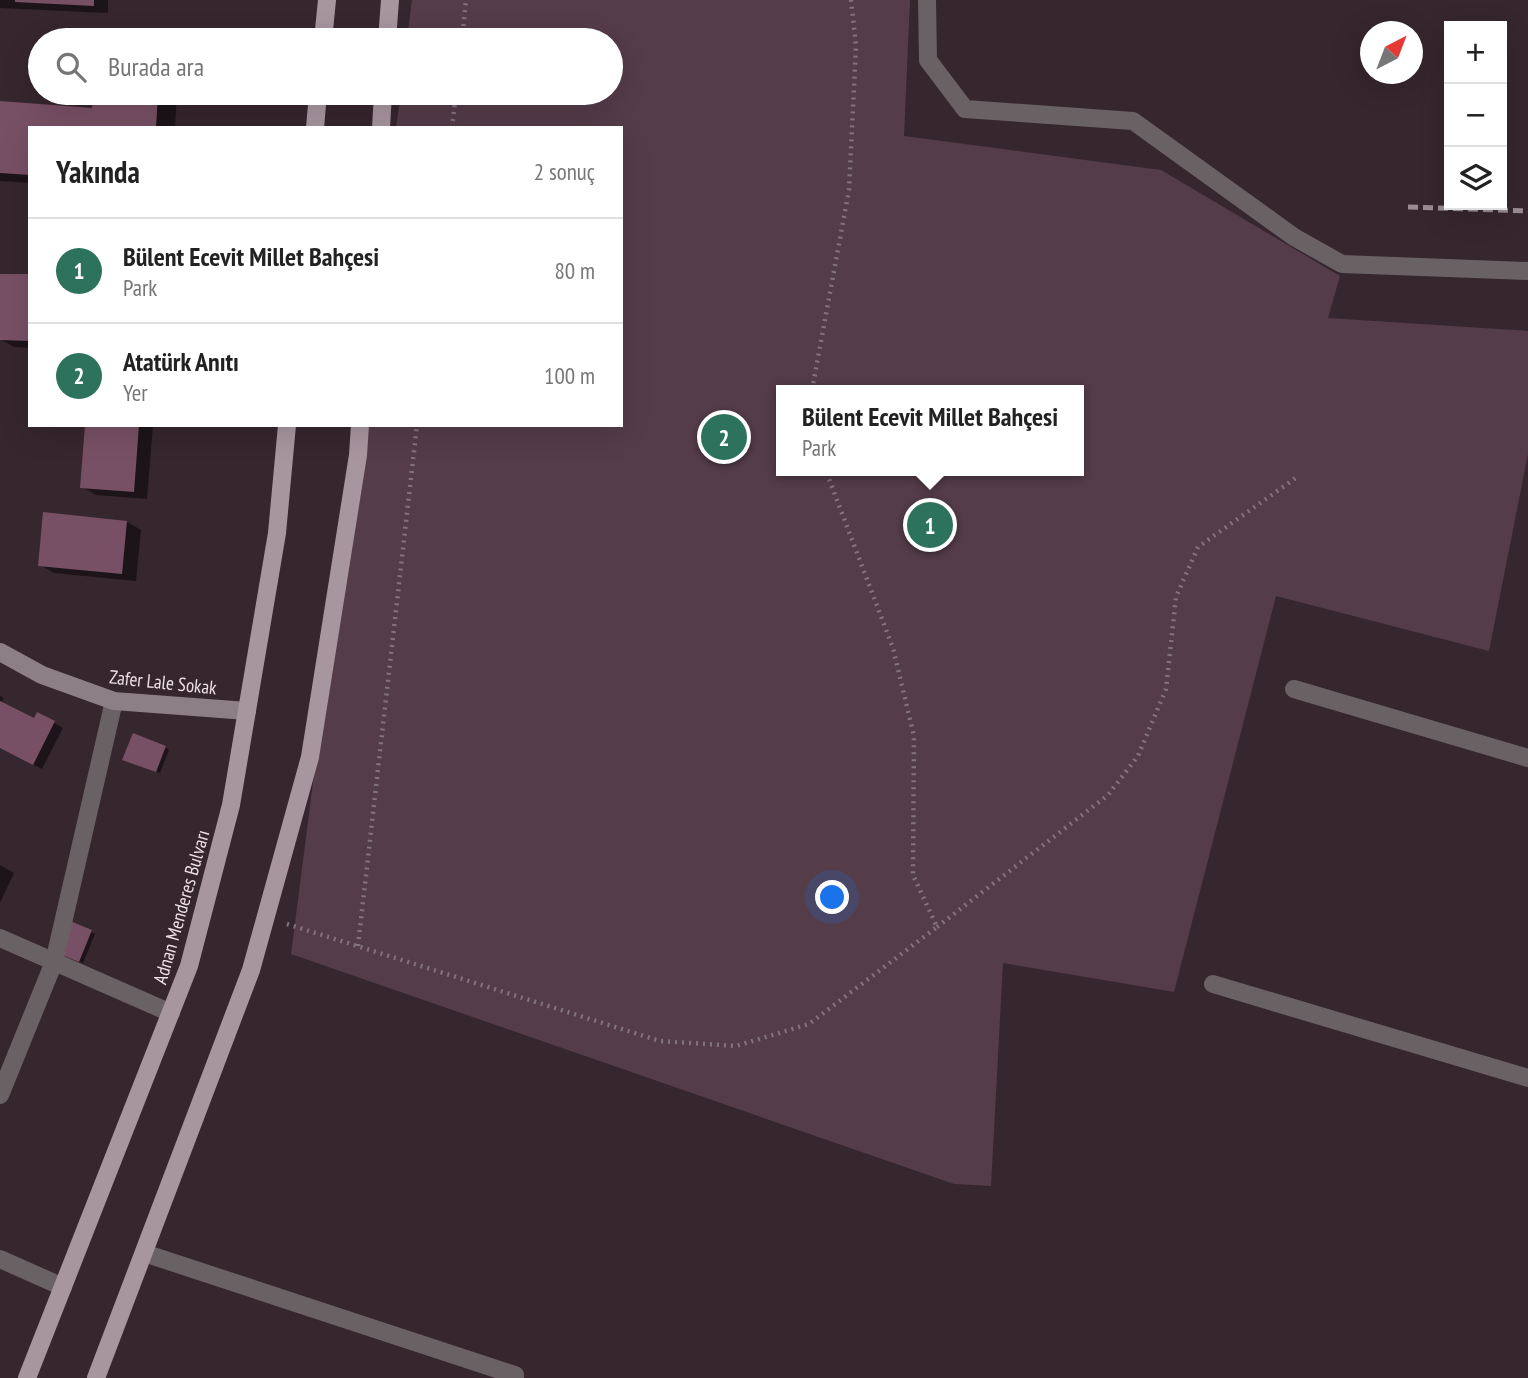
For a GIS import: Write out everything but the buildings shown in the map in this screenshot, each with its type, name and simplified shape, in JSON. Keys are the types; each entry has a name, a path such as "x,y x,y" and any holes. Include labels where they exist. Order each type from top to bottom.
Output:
{"main road":[{"path":"324,28 327,0"},
{"path":"388,28 390,0"},
{"path":"315,126 317,105"},
{"path":"381,126 382,105"},
{"name":"Adnan Menderes Bulvarı","path":"27,1378 189,966 231,805 277,533 287,427"},
{"path":"96,1378 251,970 266,917 310,757 358,455 360,427"}],"street":[{"path":"927,0 928,60 965,109 1133,121 1294,237 1342,264 1528,271"},
{"name":"Zafer Lale Sokak","path":"0,652 42,675 114,701 247,711"},
{"path":"1294,690 1528,758"},
{"path":"0,1095 54,962 114,701"},
{"path":"0,938 171,1013"},
{"path":"1213,984 1528,1078"},
{"path":"144,1253 514,1375 515,1378"},
{"path":"0,1259 63,1287"}],"path":[{"path":"463,28 466,0"},
{"path":"813,385 849,191 856,46 851,0"},
{"path":"452,126 455,105"},
{"path":"358,946 417,427"},
{"path":"828,476 893,648 914,736 913,875 937,927"},
{"path":"266,917 660,1041 736,1046 810,1024 1108,795 1138,756 1166,689 1176,597 1198,547 1297,477"}],"shaded area":[{"path":"412,0 910,0 904,136 1161,170 1340,276 1328,318 1528,331 1528,454 1489,651 1276,596 1174,992 1003,963 991,1186 954,1184 291,954 359,427 623,427 623,126 396,126 399,105 623,105 623,28 408,28"}],"railway":[{"path":"1408,207 1528,211"}],"place":[{"name":"Atatürk Anıtı","path":"724,437"},
{"name":"Bülent Ecevit Millet Bahçesi","path":"930,525"}]}
